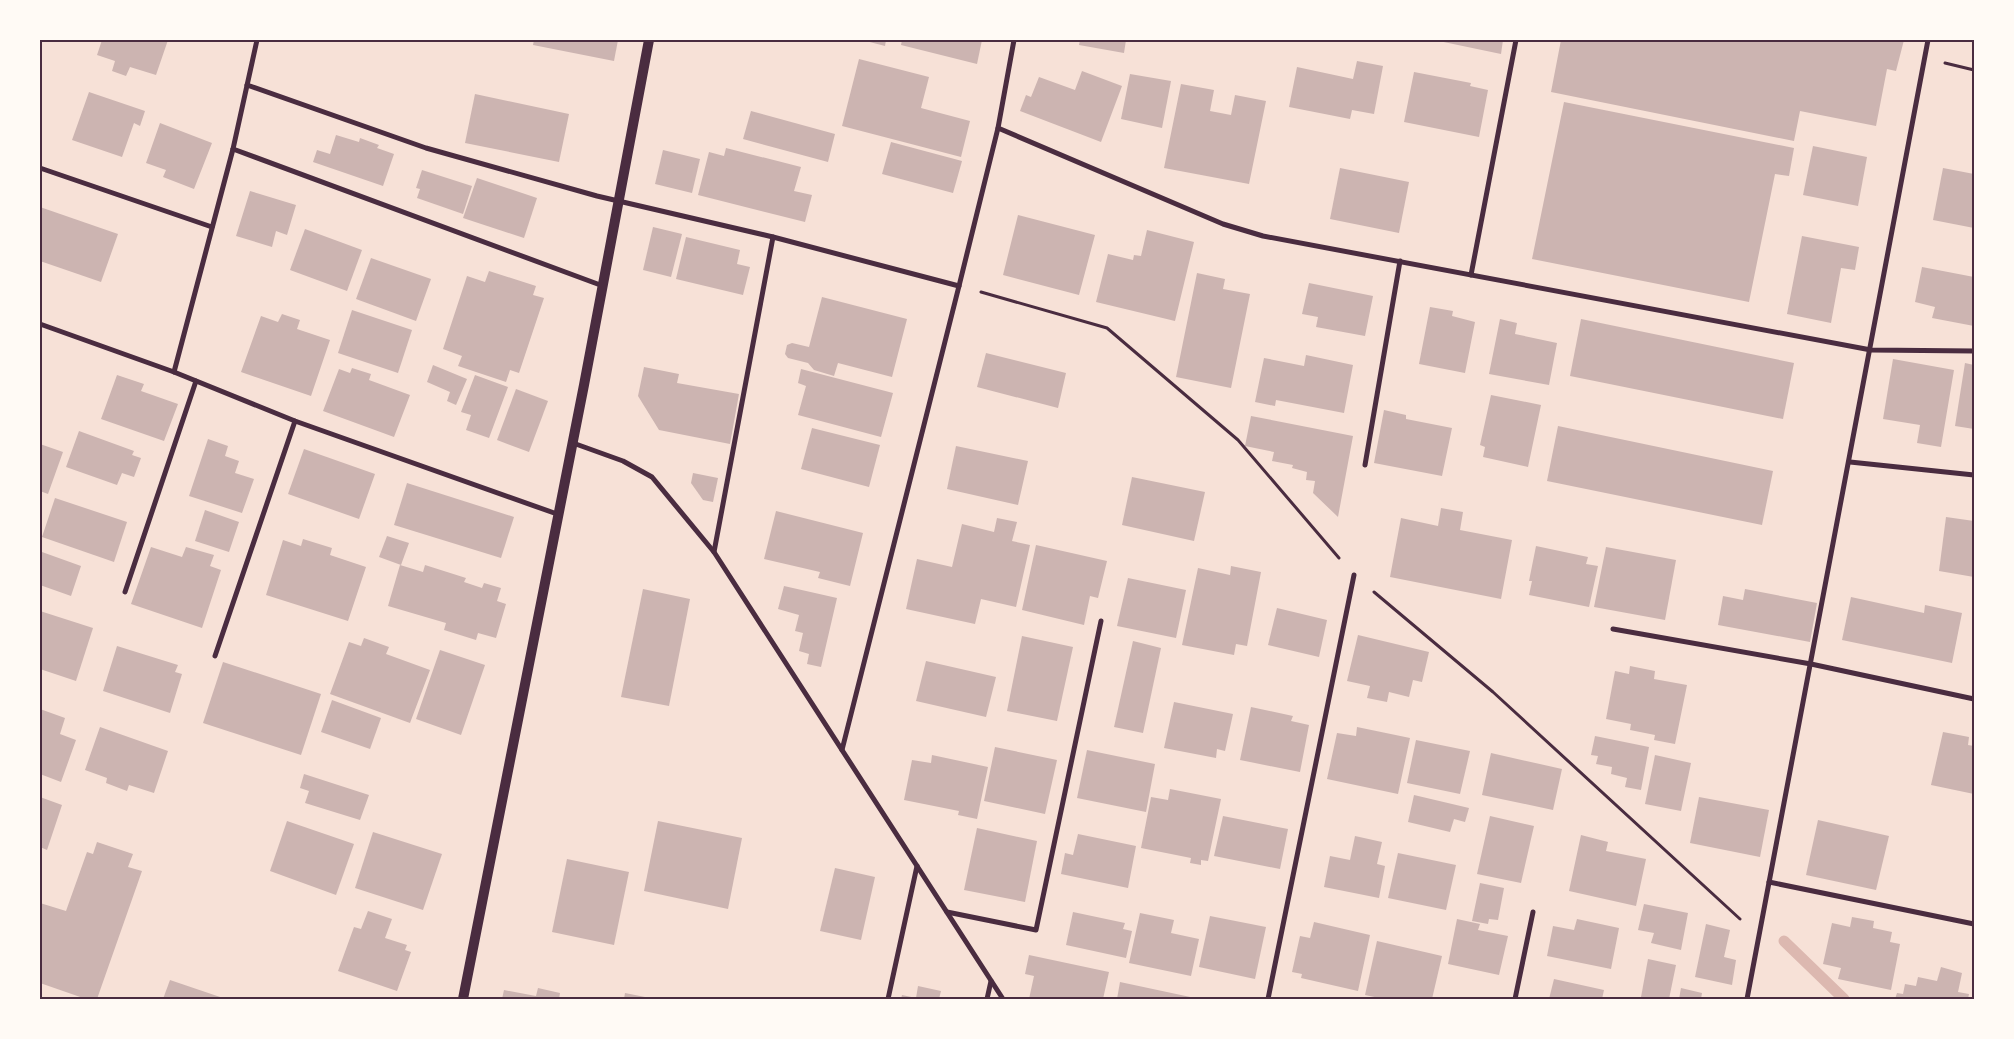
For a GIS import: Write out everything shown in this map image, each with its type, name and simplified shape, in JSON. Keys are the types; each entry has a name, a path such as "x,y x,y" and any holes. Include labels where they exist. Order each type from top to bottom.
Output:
{"main road":[{"path":"463,999 573,443 649,40"}],"street":[{"path":"174,372 233,149 257,40"},
{"path":"842,750 998,128 1014,40"},
{"path":"1471,275 1516,40"},
{"path":"1747,999 1850,462 1928,40"},
{"path":"248,85 426,148 618,202 773,237 959,286"},
{"path":"998,128 1223,224 1263,236 1871,350 1974,351"},
{"path":"233,149 602,286"},
{"path":"40,168 212,227"},
{"path":"714,552 773,237"},
{"path":"1365,465 1400,261"},
{"path":"40,324 174,372 295,421 558,514"},
{"path":"125,592 196,381"},
{"path":"214,656 295,421"},
{"path":"573,443 623,461 652,477 714,552 1003,999"},
{"path":"1850,462 1974,475"},
{"path":"1268,999 1354,575"},
{"path":"946,912 1036,930 1101,621"},
{"path":"1613,629 1811,664 1974,699"},
{"path":"888,999 917,866"},
{"path":"1770,882 1974,924"},
{"path":"1515,999 1533,912"},
{"path":"987,999 991,981"}],"path":[{"path":"1925,59 1974,70"}],"building":[{"path":"102,40 168,40 156,75 130,67 126,76 112,71 115,61 97,55"},
{"path":"534,40 618,40 614,61 533,45"},
{"path":"862,40 886,40 885,46"},
{"path":"902,40 982,40 977,64 901,45"},
{"path":"1080,40 1126,40 1124,53 1079,45"},
{"path":"1434,40 1503,40 1501,54"},
{"path":"1561,40 1904,40 1896,71 1887,69 1876,126 1800,111 1794,141 1551,92"},
{"path":"859,59 929,77 921,108 970,121 961,157 842,126"},
{"path":"1357,61 1383,66 1374,114 1352,110 1350,119 1289,107 1297,67 1353,79"},
{"path":"1082,71 1122,86 1101,142 1020,111 1026,95 1031,97 1039,77 1075,90"},
{"path":"1414,72 1471,83 1470,86 1488,90 1479,137 1404,122"},
{"path":"1130,74 1171,81 1162,128 1121,119"},
{"path":"1181,84 1214,90 1210,111 1231,115 1235,95 1266,101 1249,184 1164,168"},
{"path":"89,92 145,111 140,126 134,123 122,157 72,140"},
{"path":"475,94 569,114 559,162 465,143"},
{"path":"1564,102 1794,148 1789,176 1775,174 1749,302 1532,259"},
{"path":"751,111 835,134 828,162 743,139"},
{"path":"160,123 212,143 194,189 163,177 166,170 146,163"},
{"path":"336,135 359,142 360,138 379,145 377,148 394,154 383,186 313,162 317,150 330,154"},
{"path":"891,142 962,161 953,193 882,174"},
{"path":"1813,146 1867,157 1858,206 1803,195"},
{"path":"726,148 801,167 794,191 812,195 805,222 698,195 709,152 724,156"},
{"path":"663,150 700,159 692,193 655,184"},
{"path":"1340,168 1409,182 1399,233 1330,219"},
{"path":"1943,168 1974,174 1974,228 1933,220"},
{"path":"422,170 472,186 463,214 417,198 420,189 416,188"},
{"path":"477,178 537,198 524,238 463,218"},
{"path":"250,191 296,205 287,235 276,231 272,247 236,236"},
{"path":"40,207 118,234 101,282 40,261"},
{"path":"1018,215 1095,235 1079,295 1003,275"},
{"path":"653,227 682,234 671,277 643,270"},
{"path":"305,229 362,250 347,291 290,270"},
{"path":"1147,230 1194,242 1175,321 1096,302 1108,254 1133,260 1134,255 1141,256"},
{"path":"1802,236 1859,247 1855,270 1841,268 1831,323 1787,314"},
{"path":"686,237 740,250 737,264 750,267 743,295 676,279"},
{"path":"371,258 431,279 416,321 356,299"},
{"path":"1922,267 1974,277 1974,326 1932,318 1935,307 1915,302"},
{"path":"489,271 536,286 533,295 544,298 519,373 510,370 506,382 458,366 462,356 443,349 467,276 485,282"},
{"path":"1197,273 1225,279 1223,289 1250,294 1231,388 1176,377"},
{"path":"1309,283 1373,296 1365,336 1316,327 1318,317 1302,314"},
{"path":"822,297 907,319 892,377 838,363 834,376 814,370 808,363 788,358 785,354 787,345 792,343 809,347"},
{"path":"1430,307 1453,311 1452,316 1475,322 1465,373 1419,364"},
{"path":"352,310 412,330 398,373 338,353"},
{"path":"282,314 300,320 297,329 330,340 311,396 241,372 261,316 278,322"},
{"path":"1500,319 1517,323 1515,334 1557,343 1549,385 1489,374"},
{"path":"1581,319 1794,363 1783,419 1570,376"},
{"path":"986,353 1066,373 1058,408 977,387"},
{"path":"1306,355 1353,365 1344,413 1276,400 1275,406 1255,402 1264,358 1304,366"},
{"path":"1893,359 1954,370 1941,447 1917,443 1920,425 1883,419"},
{"path":"1965,363 1974,365 1974,429 1955,426"},
{"path":"433,365 467,379 456,405 447,401 450,392 427,382"},
{"path":"644,367 679,374 677,383 739,394 730,444 659,430 638,396"},
{"path":"352,368 371,374 369,380 410,395 394,437 323,411 339,369 350,373"},
{"path":"801,369 893,393 881,437 798,415 806,386 798,383"},
{"path":"117,375 144,384 141,391 178,404 164,441 101,419"},
{"path":"475,375 508,387 489,438 466,430 471,415 461,412"},
{"path":"516,389 548,401 529,452 497,440"},
{"path":"1491,395 1541,405 1528,467 1483,457 1485,447 1480,445"},
{"path":"1384,410 1406,415 1406,419 1452,428 1442,476 1374,463"},
{"path":"1251,416 1353,436 1338,517 1313,493 1315,481 1306,480 1307,472 1292,468 1293,465 1272,461 1274,452 1245,446"},
{"path":"1558,426 1773,471 1762,525 1547,481"},
{"path":"812,428 880,445 869,487 801,469"},
{"path":"79,431 134,451 132,455 141,458 134,477 122,473 117,485 66,467"},
{"path":"208,439 228,446 225,456 239,461 235,473 254,479 242,513 189,496"},
{"path":"40,444 63,452 48,494 40,491"},
{"path":"956,446 1028,461 1018,505 947,489"},
{"path":"304,449 375,474 359,519 288,494"},
{"path":"693,473 718,478 713,502 703,500 691,483"},
{"path":"1132,477 1205,492 1194,541 1122,525"},
{"path":"407,483 514,517 501,558 394,525"},
{"path":"55,498 127,522 114,562 42,537"},
{"path":"1441,508 1463,512 1460,530 1512,540 1501,599 1390,577 1401,518 1438,526"},
{"path":"205,510 239,522 229,552 195,541"},
{"path":"776,511 863,533 850,586 818,578 820,572 764,559"},
{"path":"1946,517 1974,521 1974,577 1939,571"},
{"path":"997,518 1017,522 1012,541 1030,545 1016,607 981,599 975,624 906,609 917,559 952,567 962,524 994,532"},
{"path":"387,536 409,543 401,565 379,557"},
{"path":"303,539 332,548 330,555 366,567 348,621 266,595 283,540 301,546"},
{"path":"1036,545 1107,561 1098,598 1090,596 1084,625 1022,610"},
{"path":"1536,546 1588,557 1586,564 1598,566 1589,607 1529,595 1532,581 1529,581"},
{"path":"151,547 182,557 186,547 214,555 210,566 221,570 202,628 131,604"},
{"path":"1606,547 1676,560 1665,620 1594,607"},
{"path":"42,552 81,566 71,596 40,585 40,558"},
{"path":"400,565 423,572 425,565 466,578 464,582 482,588 484,583 501,588 497,601 506,604 496,638 478,633 476,640 444,630 446,623 388,606"},
{"path":"1231,566 1261,572 1247,646 1236,644 1234,655 1182,645 1198,568 1230,575"},
{"path":"1128,578 1186,590 1176,638 1117,626"},
{"path":"784,586 837,598 821,667 807,664 809,654 799,651 803,633 795,631 799,615 778,609"},
{"path":"643,589 690,599 669,706 621,697"},
{"path":"1745,589 1817,603 1810,642 1718,625 1723,596 1743,600"},
{"path":"1851,597 1924,613 1925,605 1962,613 1952,663 1842,640"},
{"path":"1277,608 1327,620 1319,657 1268,645"},
{"path":"40,611 93,628 76,681 40,669"},
{"path":"1358,635 1429,652 1422,682 1413,680 1409,697 1389,692 1387,702 1367,698 1370,686 1347,681"},
{"path":"1022,636 1073,647 1057,721 1007,711"},
{"path":"364,638 389,647 386,654 430,670 410,723 330,694 349,642 361,646"},
{"path":"1133,641 1161,648 1143,733 1114,727"},
{"path":"117,646 178,665 175,672 182,674 170,713 103,691"},
{"path":"440,650 485,665 461,735 416,719"},
{"path":"926,661 996,677 986,717 916,701"},
{"path":"223,662 321,694 301,755 203,723"},
{"path":"1630,666 1655,671 1654,679 1687,685 1675,744 1654,740 1655,735 1630,730 1631,724 1606,719 1615,671 1629,674"},
{"path":"332,700 381,718 370,749 321,732"},
{"path":"1174,702 1233,714 1225,751 1217,749 1216,758 1164,748"},
{"path":"1251,707 1293,716 1291,721 1309,725 1300,772 1240,760"},
{"path":"40,709 65,718 60,734 76,740 61,782 40,774"},
{"path":"100,727 168,751 154,793 129,785 127,791 106,783 107,778 85,770"},
{"path":"1357,727 1410,738 1398,794 1327,779 1337,733 1356,736"},
{"path":"1943,732 1969,737 1968,745 1974,746 1974,794 1931,785"},
{"path":"1595,736 1649,747 1641,790 1625,787 1627,778 1611,774 1612,767 1596,764 1598,756 1591,755"},
{"path":"1416,740 1470,751 1460,794 1407,783"},
{"path":"995,747 1057,760 1045,814 984,801"},
{"path":"1087,750 1155,764 1146,812 1077,798"},
{"path":"1491,753 1562,769 1553,810 1482,795"},
{"path":"932,755 988,767 977,819 958,815 959,811 904,800 912,760 931,763"},
{"path":"1655,755 1691,763 1681,811 1645,804"},
{"path":"304,774 369,795 360,820 305,803 309,791 300,788"},
{"path":"1170,789 1221,799 1208,861 1201,860 1201,865 1190,863 1191,858 1141,848 1151,797 1168,800"},
{"path":"1414,795 1469,808 1465,822 1454,819 1450,832 1408,822"},
{"path":"40,797 62,805 47,850 40,847"},
{"path":"1699,797 1769,810 1760,857 1690,843"},
{"path":"1223,816 1288,829 1280,869 1214,856"},
{"path":"1490,816 1534,826 1521,883 1477,874"},
{"path":"1818,820 1889,836 1876,890 1806,875"},
{"path":"287,821 354,844 336,895 270,871"},
{"path":"658,821 742,838 728,909 644,891"},
{"path":"977,828 1037,841 1025,902 964,890"},
{"path":"373,832 442,854 423,910 355,888"},
{"path":"1078,834 1136,846 1128,888 1061,874 1065,853 1073,855"},
{"path":"1581,835 1608,842 1606,851 1646,859 1636,906 1569,891"},
{"path":"1355,836 1382,842 1377,864 1385,866 1379,898 1324,887 1330,856 1350,860"},
{"path":"97,842 133,854 128,867 142,871 97,999 86,999 40,983 40,903 66,911 87,852 93,854"},
{"path":"1398,853 1456,865 1446,910 1388,898"},
{"path":"567,859 629,872 614,945 552,932"},
{"path":"835,868 875,877 861,940 820,931"},
{"path":"1480,883 1504,888 1498,920 1489,919 1488,924 1472,921"},
{"path":"1644,904 1688,913 1681,950 1651,943 1654,933 1638,930"},
{"path":"368,911 392,919 385,938 407,945 405,950 411,952 397,991 338,971 354,927 361,929"},
{"path":"1073,912 1125,923 1123,929 1132,931 1126,958 1066,945"},
{"path":"1140,913 1174,920 1171,933 1199,939 1191,976 1129,963"},
{"path":"1210,916 1266,927 1255,979 1199,967"},
{"path":"1852,917 1874,921 1873,928 1892,932 1890,942 1900,944 1891,990 1838,979 1841,968 1823,964 1832,923 1850,927"},
{"path":"1457,919 1480,924 1478,930 1508,936 1499,975 1448,964"},
{"path":"1577,919 1619,928 1611,969 1547,956 1553,926 1574,930"},
{"path":"1314,922 1370,935 1358,991 1301,978 1302,974 1292,972 1300,936 1310,938"},
{"path":"1706,924 1730,930 1724,957 1736,960 1732,985 1695,977"},
{"path":"1377,941 1442,956 1432,999 1384,999 1365,995"},
{"path":"1029,955 1109,972 1103,999 1029,999 1034,976 1025,974"},
{"path":"1648,959 1676,965 1669,999 1646,999 1641,997"},
{"path":"1941,967 1962,973 1958,992 1969,994 1968,999 1895,999 1897,993 1903,994 1905,984 1916,986 1918,977 1937,981"},
{"path":"1554,979 1604,990 1602,999 1549,999"},
{"path":"170,980 226,999 163,999"},
{"path":"1120,982 1195,998 1195,999 1117,999"},
{"path":"918,986 941,991 939,999 901,999 902,995 916,998"},
{"path":"538,988 560,993 559,999 502,999 504,990 536,996"},
{"path":"1681,988 1702,993 1701,999 1679,999"},
{"path":"625,993 650,998 650,999 624,999"}],"waterway":[{"path":"1784,941 1844,999"}]}
